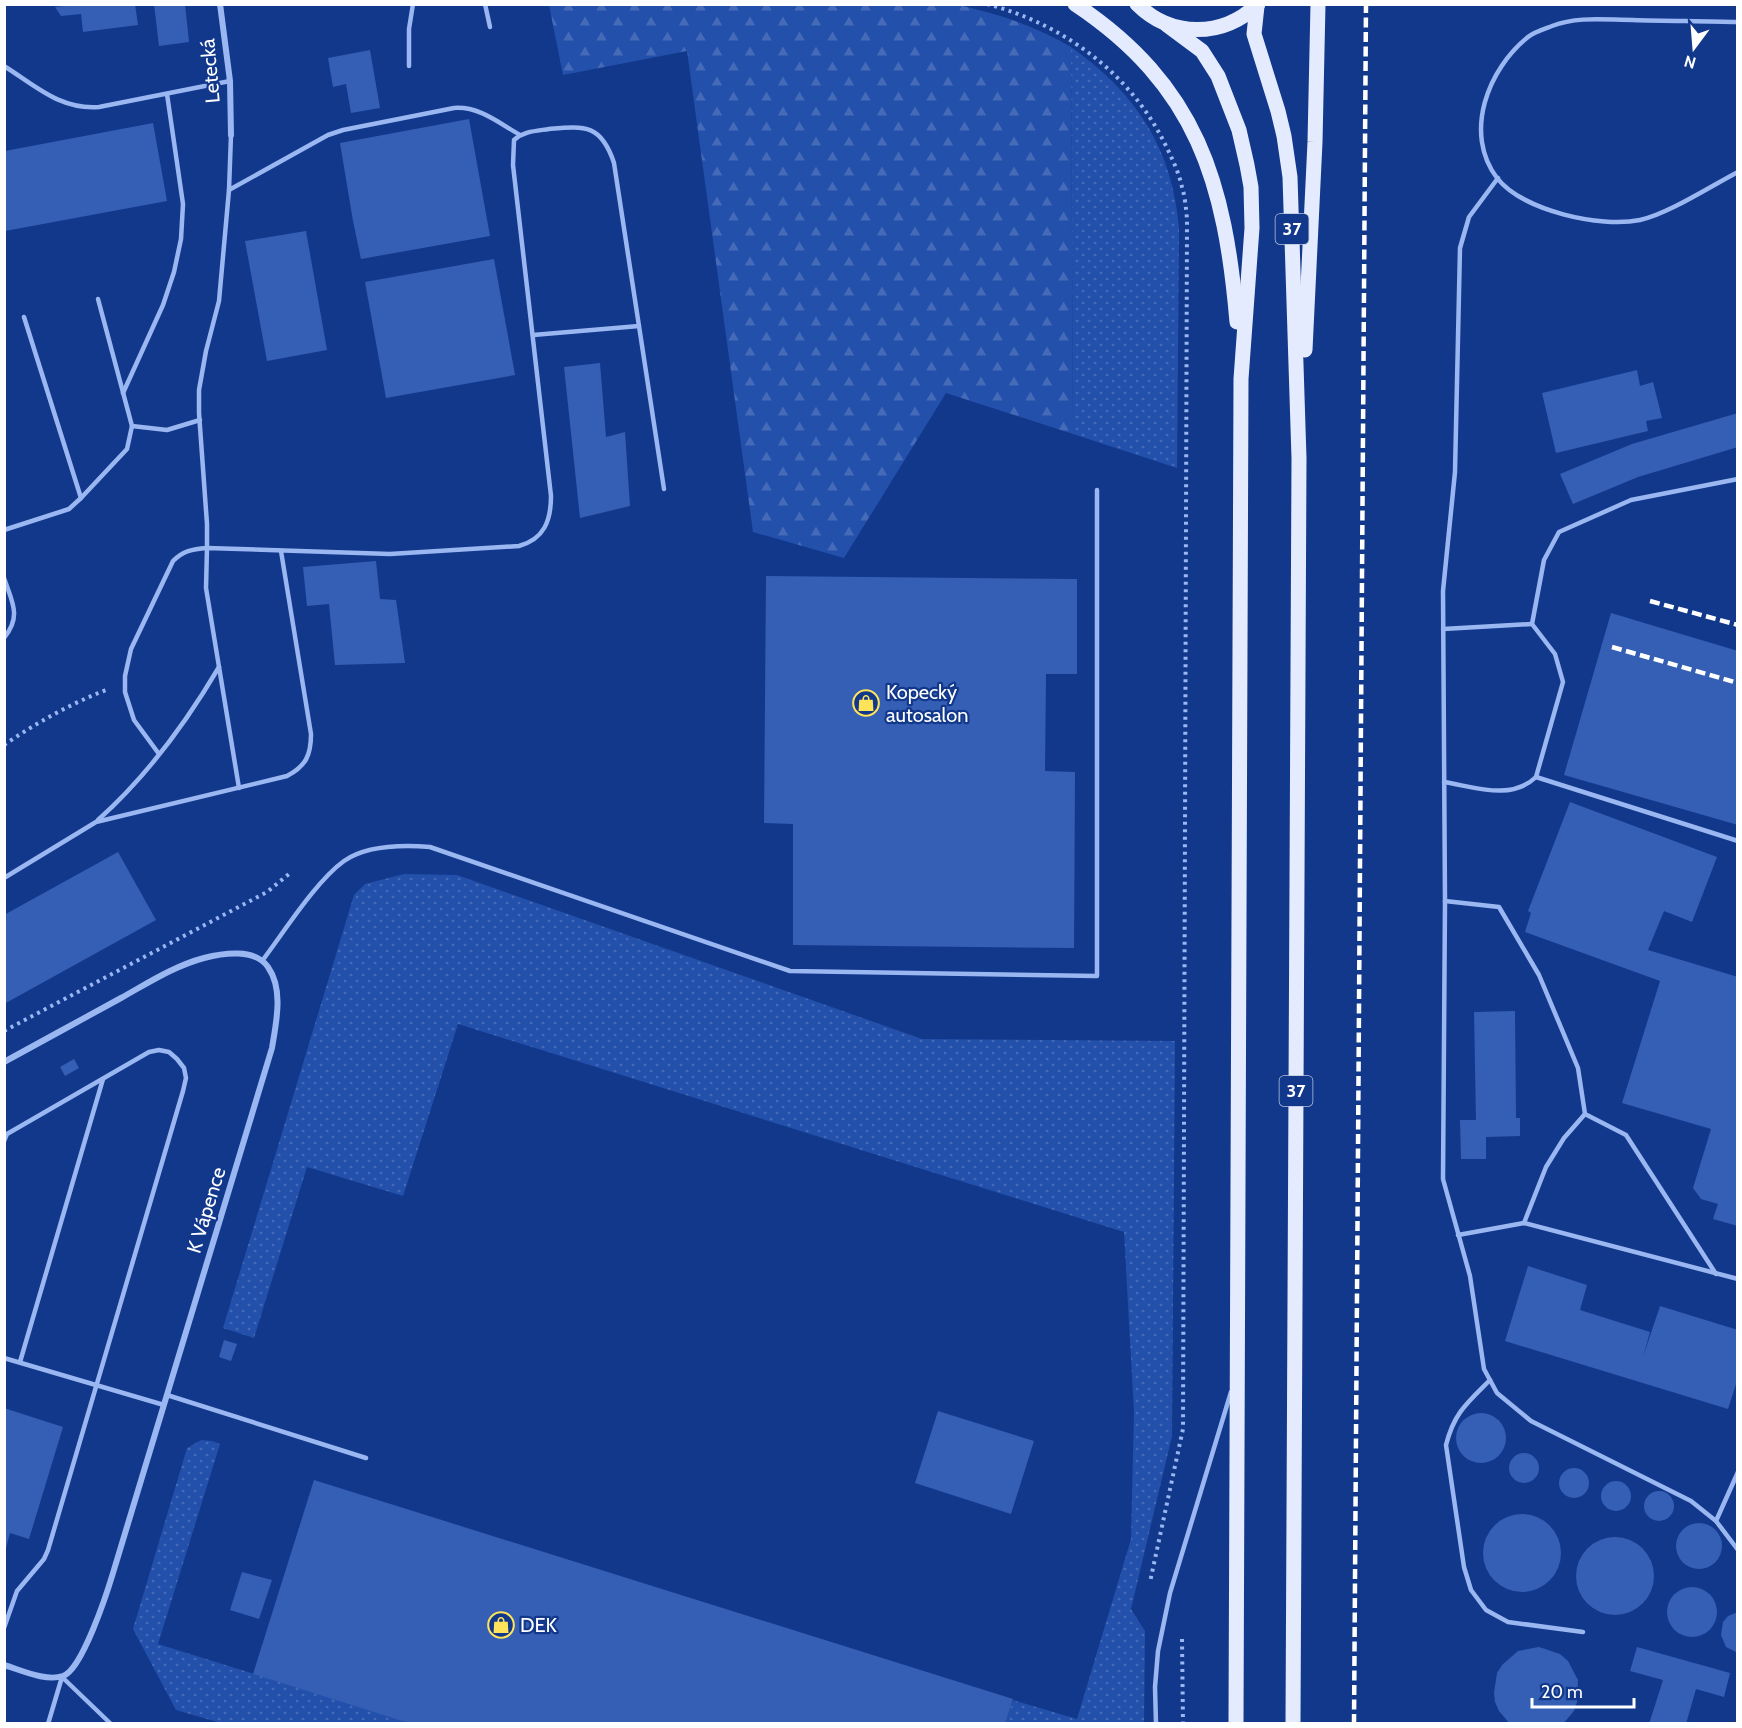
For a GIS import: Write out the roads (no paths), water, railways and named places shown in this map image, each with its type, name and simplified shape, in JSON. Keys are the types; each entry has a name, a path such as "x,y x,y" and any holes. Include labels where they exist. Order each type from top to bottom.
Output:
{"main road":[{"path":"1075,4 1126,43 1148,64 1177,102 1197,138 1212,175 1225,224 1234,291 1241,379"},
{"name":"37","path":"1137,4 1151,17 1167,25 1202,51 1218,76 1239,130 1251,187 1252,228 1241,379 1236,1724"},
{"name":"37","path":"1299,458 1315,142 1318,4"},
{"name":"37","path":"1167,25 1199,30 1215,28 1238,20 1258,5"},
{"name":"37","path":"1258,5 1254,34 1278,111 1290,177 1299,458 1293,1724"}],"street":[{"name":"Letecká","path":"220,4 230,81 231,135"},
{"path":"4,1062 185,964 230,954 252,956 262,961"},
{"name":"K Vápence","path":"62,1677 69,1673 75,1664 98,1619 272,1048 277,1011 276,986 268,968 262,961"},
{"path":"4,1665 44,1676 62,1677"}],"lane":[{"path":"409,66 409,29 413,4"},
{"path":"485,4 490,27"},
{"path":"1737,22 1581,19 1554,25 1529,36 1497,70 1486,96 1482,122 1483,141 1488,162 1498,178 1512,193 1531,203 1563,214 1618,221 1640,220 1660,213 1737,172"},
{"path":"4,66 57,99 69,105 85,108 230,81"},
{"path":"123,393 163,305 174,272 181,239 183,204 168,94"},
{"path":"230,190 328,135 343,130 463,107 477,110 520,135"},
{"path":"159,754 134,720 128,704 125,682 127,663 131,649 172,561 181,553 207,548 413,554 519,546 538,538 545,529 551,496 513,165 514,140 530,131 583,127 592,131 606,144 614,163 664,489"},
{"path":"231,135 230,190 219,301 199,390 207,524 206,588 239,788"},
{"path":"1498,178 1469,218 1460,248 1455,472 1443,591 1445,901 1443,1179 1470,1276 1484,1369 1497,1393 1531,1421 1691,1501 1716,1521 1737,1550"},
{"path":"4,530 69,509 126,449 132,426 98,299"},
{"path":"24,317 81,498"},
{"path":"533,335 639,326"},
{"path":"132,426 167,430 200,420"},
{"path":"1444,782 1505,792 1526,786 1536,777 1563,682 1555,654 1532,624 1544,560 1559,532 1631,500 1737,479"},
{"path":"262,961 324,879 345,860 373,850 402,845 430,847 790,971 1097,976 1097,490"},
{"path":"96,822 287,776 299,770 309,758 311,734 281,551"},
{"path":"4,578 14,608 15,619 12,629 4,638"},
{"path":"1443,629 1532,624"},
{"path":"4,878 96,822 135,784 201,697 219,666"},
{"path":"1536,777 1737,841"},
{"path":"1445,901 1499,907 1539,975 1578,1068 1585,1114 1564,1138 1546,1167 1524,1223"},
{"path":"4,1141 5,1132 149,1052 159,1050 169,1052 184,1068 186,1078 48,1550 44,1559 17,1591 4,1628"},
{"path":"20,1362 103,1079"},
{"path":"1585,1114 1626,1136 1716,1274"},
{"path":"1458,1235 1524,1223 1737,1279"},
{"path":"4,1358 164,1405"},
{"path":"1156,1724 1156,1675 1164,1621 1175,1575 1237,1372"},
{"path":"1490,1380 1459,1411 1446,1445 1464,1567 1471,1590 1486,1610 1508,1622 1583,1632"},
{"path":"167,1395 366,1458"},
{"path":"1716,1521 1737,1472"},
{"path":"48,1724 62,1677 111,1724"}],"railway":[{"path":"1354,1724 1366,4"},
{"path":"1650,601 1738,625"},
{"path":"1612,647 1738,683"}],"place":[{"name":"Kopecký autosalon","path":"866,703"},
{"name":"DEK","path":"501,1625"}]}
